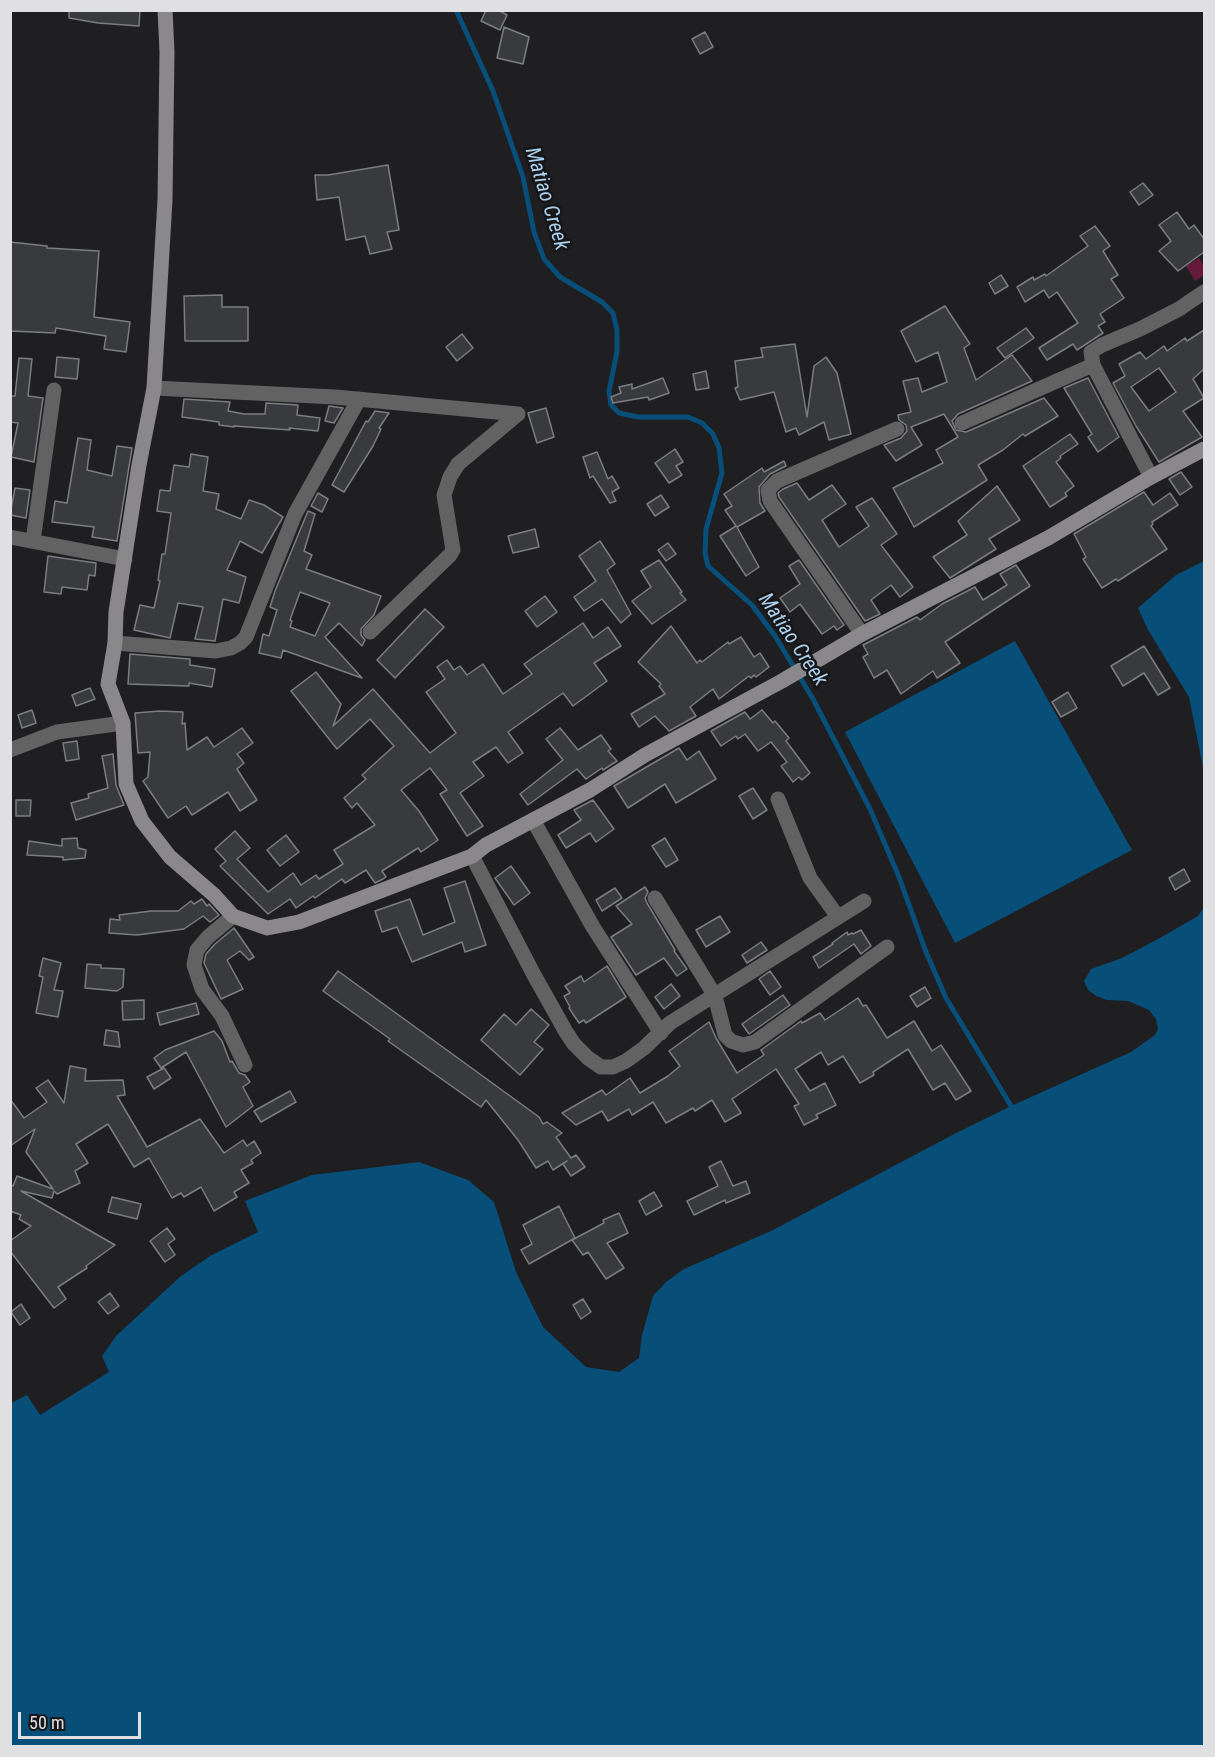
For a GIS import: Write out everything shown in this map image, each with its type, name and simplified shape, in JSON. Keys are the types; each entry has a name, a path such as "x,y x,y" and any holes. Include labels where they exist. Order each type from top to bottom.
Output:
{"street":[{"path":"165,10 165,200 154,388 139,465 116,612 116,643 108,684 123,723 126,784 142,821 170,857 214,895 233,916 267,928 299,922 472,856 486,845 829,655 862,634 1048,538 1151,477 1204,449"},
{"path":"1151,477 1093,365 1091,352 1179,309 1204,292"},
{"path":"962,423 1093,365"},
{"path":"154,388 359,399 518,414 458,464 450,477 444,495 453,550 450,555 370,632"},
{"path":"33,541 54,390"},
{"path":"116,643 216,651 231,648 246,637 295,514 359,399"},
{"path":"862,634 770,501 768,490 777,481 897,429"},
{"path":"10,537 125,559"},
{"path":"10,750 57,732 123,723"},
{"path":"778,799 810,878 838,917"},
{"path":"532,820 593,927 661,1033"},
{"path":"472,856 539,985 574,1044 601,1067 613,1067 635,1055 670,1023 864,901"},
{"path":"655,898 715,996 725,1035 731,1041 743,1044 755,1042 887,947"},
{"path":"233,916 197,950 194,965 202,989 222,1016 245,1065"}],"shaded area":[{"path":"1199,258 1204,267 1204,275 1195,281 1186,266"}],"water":[{"path":"1204,561 1204,773 1189,697 1148,630 1138,608 1176,575"},
{"path":"1015,641 1132,850 955,943 845,732"},
{"path":"1204,907 1204,1746 11,1746 11,1403 27,1395 40,1415 109,1372 102,1356 116,1336 181,1276 210,1256 258,1232 245,1201 312,1175 419,1162 468,1180 494,1202 516,1272 543,1327 586,1367 619,1372 639,1358 642,1335 653,1296 666,1282 684,1269 773,1230 958,1132 1131,1052 1155,1035 1158,1029 1156,1019 1149,1010 1128,1001 1107,1000 1096,996 1088,990 1084,981 1091,969 1122,958 1158,939 1198,916"}],"building":[{"path":"69,10 140,10 139,26 69,18"},
{"path":"486,10 498,10 507,15 500,30 481,21"},
{"path":"504,27 529,37 523,64 497,58"},
{"path":"705,32 713,47 700,54 692,39"},
{"path":"388,165 399,230 387,232 392,249 370,254 365,236 346,240 339,197 317,200 315,175"},
{"path":"1143,183 1153,195 1139,205 1130,192"},
{"path":"1177,212 1189,229 1194,225 1204,239 1204,252 1178,271 1159,251 1171,241 1159,225"},
{"path":"1095,226 1110,246 1103,251 1118,275 1111,279 1124,298 1100,314 1105,322 1098,326 1103,333 1077,350 1073,344 1047,360 1039,348 1078,323 1057,292 1049,298 1044,290 1025,302 1017,287 1033,277 1034,280 1045,274 1046,276 1088,246 1080,236"},
{"path":"10,242 47,246 47,248 99,251 94,317 130,322 126,352 104,349 106,336 56,328 55,333 10,331"},
{"path":"1001,275 1008,286 995,294 989,283"},
{"path":"222,295 222,307 248,307 248,341 185,341 184,296"},
{"path":"945,306 970,344 964,348 976,380 1012,355 1032,381 958,414 952,421 956,430 966,432 1044,398 1058,416 1025,436 1023,434 1003,450 978,465 987,480 914,527 893,488 943,463 936,450 958,437 944,414 911,427 922,445 896,461 884,445 901,438 907,431 906,425 899,420 898,415 911,412 903,381 918,378 922,392 947,382 938,352 916,362 901,331"},
{"path":"1026,328 1034,338 1005,358 997,348"},
{"path":"1204,330 1204,369 1193,379 1204,398 1183,411 1202,437 1159,462 1113,383 1125,376 1119,364 1140,352 1146,359 1164,346 1167,351 1185,338 1187,341","holes":["1159,368 1176,392 1149,411 1131,387"]},
{"path":"462,334 473,348 457,361 446,347"},
{"path":"795,344 807,417 814,366 826,357 837,373 851,434 829,440 824,422 799,435 796,428 786,432 774,392 740,400 735,388 738,387 735,361 763,357 761,348"},
{"path":"57,357 79,359 77,379 55,377"},
{"path":"19,358 32,359 28,396 43,398 34,462 11,457 18,423 10,422 10,396 15,396"},
{"path":"706,371 709,388 696,390 693,374"},
{"path":"663,378 669,393 649,400 648,397 613,403 611,397 621,393 619,387 632,384 632,389"},
{"path":"1088,378 1119,437 1098,452 1088,437 1092,434 1064,388"},
{"path":"184,399 230,402 228,411 244,414 265,414 266,403 298,405 297,415 320,418 318,431 234,427 219,425 219,422 182,417"},
{"path":"329,406 343,408 334,423 325,421"},
{"path":"546,408 554,437 537,443 528,413"},
{"path":"375,411 389,413 379,428 381,429 373,446 344,492 332,485 366,421 368,422"},
{"path":"1070,434 1078,444 1060,456 1061,458 1056,462 1074,486 1065,493 1067,496 1050,507 1023,466"},
{"path":"78,438 91,440 87,470 112,476 117,446 132,448 117,541 92,537 94,527 52,522 55,501 67,503"},
{"path":"675,449 683,462 676,466 682,475 669,483 655,463"},
{"path":"597,452 608,479 612,476 619,488 612,492 616,501 610,503 593,476 590,478 583,457"},
{"path":"191,454 208,457 203,491 219,494 216,509 241,519 249,500 264,505 283,517 262,553 240,541 227,570 246,577 239,603 223,599 215,641 195,639 203,607 178,603 170,638 134,630 140,605 154,608 160,581 158,580 162,554 165,554 171,513 157,511 160,490 170,491 174,465 189,467"},
{"path":"784,461 786,466 770,474 759,487 760,503 765,511 737,527 759,567 746,576 720,536 736,526 725,510 732,506 724,494 762,468 764,472"},
{"path":"1181,472 1192,487 1180,495 1169,479"},
{"path":"797,483 809,500 832,485 846,504 822,520 839,547 869,526 856,507 872,498 897,534 881,545 913,587 900,597 891,585 871,600 880,614 865,621 779,497 778,493 783,489"},
{"path":"997,486 1020,520 989,539 996,549 950,578 933,557 967,535 958,521"},
{"path":"15,488 30,490 26,518 10,515"},
{"path":"1144,492 1153,505 1170,493 1178,505 1152,522 1151,526 1167,549 1118,581 1116,579 1102,588 1083,559 1086,557 1074,534"},
{"path":"318,493 328,499 322,512 311,506"},
{"path":"661,495 669,507 655,516 647,504"},
{"path":"308,511 315,514 304,551 312,555 306,569 381,596 374,615 361,629 361,635 365,640 362,646 339,623 325,637 362,678 283,650 281,658 259,653 263,634 269,636 277,610 270,607","holes":["300,592 330,603 315,636 290,627 292,621 290,620"]},
{"path":"535,529 539,547 513,553 508,536"},
{"path":"600,541 615,564 607,570 631,614 621,623 602,599 584,611 574,597 596,581 579,556"},
{"path":"668,543 676,554 666,561 658,550"},
{"path":"48,556 96,563 95,576 89,575 87,590 62,587 61,594 44,592"},
{"path":"659,560 686,600 652,624 632,601 651,587 641,571"},
{"path":"799,560 844,625 837,630 834,626 822,634 800,604 790,612 780,598 800,584 789,566"},
{"path":"1016,565 1030,586 945,642 960,663 937,678 933,671 901,694 887,670 874,678 863,657 868,654 863,645 917,617 920,620 942,604 975,587 983,600 1007,585 1000,574"},
{"path":"545,596 557,612 537,627 525,611"},
{"path":"425,609 444,627 395,678 377,660"},
{"path":"583,623 593,638 608,627 621,646 594,663 607,681 573,706 563,693 508,732 523,753 508,763 496,747 473,762 484,776 460,793 483,826 467,836 440,794 447,790 430,768 401,790 419,811 438,840 421,852 418,848 382,871 386,877 375,883 366,870 345,883 342,879 296,908 290,899 268,914 220,866 226,861 215,849 235,831 250,848 237,859 268,892 293,873 301,885 316,875 319,879 343,864 334,850 375,825 357,803 352,808 344,798 366,779 362,775 394,746 370,719 337,749 291,691 316,672 341,704 333,726 373,689 430,753 456,733 426,692 445,679 437,667 447,660 454,670 460,666 467,675 483,664 503,694 532,674 524,664"},
{"path":"671,626 697,663 700,660 702,662 728,642 729,644 741,637 754,657 760,653 769,667 756,677 749,676 719,699 713,689 690,707 696,716 669,731 655,716 639,727 631,714 665,694 659,686 661,684 638,662"},
{"path":"1144,646 1170,688 1158,695 1144,673 1123,686 1111,666"},
{"path":"130,654 190,659 190,665 215,669 212,687 189,683 189,686 128,684"},
{"path":"90,688 95,699 76,706 72,695"},
{"path":"1068,692 1077,708 1061,717 1052,702"},
{"path":"32,710 36,723 22,728 18,715"},
{"path":"762,710 789,738 786,741 810,773 802,780 799,777 793,782 781,766 787,762 771,742 758,751 745,734 738,739 736,736 721,746 711,731 745,712 750,719"},
{"path":"183,712 182,724 185,723 187,750 207,737 214,747 242,728 253,743 237,754 244,763 237,769 257,800 240,811 228,792 192,815 186,806 168,818 143,781 148,777 150,752 138,753 135,713"},
{"path":"560,728 578,750 601,735 611,749 608,751 617,761 586,779 577,769 528,805 520,794 563,760 546,739"},
{"path":"77,741 79,759 66,761 63,743"},
{"path":"679,748 687,760 699,751 716,779 676,803 665,784 628,808 614,786"},
{"path":"113,754 116,785 124,805 76,820 71,803 89,798 88,794 108,788 102,756"},
{"path":"753,788 767,810 753,819 739,796"},
{"path":"16,800 31,800 30,816 16,816"},
{"path":"593,800 614,829 596,842 590,833 566,848 558,835 581,820 574,810"},
{"path":"286,835 299,852 280,866 267,850"},
{"path":"77,838 78,848 86,850 85,858 63,860 63,857 27,855 29,841 62,846 62,839"},
{"path":"665,838 678,860 666,867 652,846"},
{"path":"511,866 530,893 514,905 495,878"},
{"path":"1184,869 1190,881 1175,890 1169,878"},
{"path":"465,881 486,945 465,952 462,942 412,962 397,927 382,932 375,911 410,899 423,935 455,922 444,888"},
{"path":"645,887 648,892 645,898 647,903 687,969 677,976 664,958 636,975 611,937 632,924 616,906"},
{"path":"615,888 622,898 602,911 596,900"},
{"path":"202,899 219,915 210,922 203,916 184,929 137,935 109,933 110,919 120,920 119,915 151,911 178,911 191,901 194,904"},
{"path":"720,916 730,932 706,947 696,930"},
{"path":"234,928 254,957 249,960 240,951 227,960 243,989 221,999 204,963 206,954"},
{"path":"861,930 871,946 861,954 854,944 819,968 813,957 847,932 848,935"},
{"path":"761,942 767,950 747,963 742,955"},
{"path":"43,958 61,963 54,990 63,991 58,1017 36,1013 43,977 39,976"},
{"path":"87,964 101,965 101,968 124,969 123,987 117,991 85,988"},
{"path":"607,966 626,997 586,1023 584,1020 579,1023 564,996 570,993 565,986 581,976 584,982"},
{"path":"338,971 539,1117 543,1124 547,1122 562,1133 556,1137 571,1158 576,1155 585,1167 571,1176 563,1164 567,1161 553,1170 548,1161 536,1168 518,1140 486,1100 481,1107 388,1041 390,1039 323,991"},
{"path":"770,971 781,987 770,995 759,979"},
{"path":"671,984 680,996 664,1009 655,997"},
{"path":"925,987 931,998 917,1007 910,996"},
{"path":"783,995 790,1005 749,1034 742,1024"},
{"path":"858,998 863,1006 866,1005 887,1038 914,1021 932,1051 941,1045 971,1091 956,1100 945,1083 933,1090 908,1049 860,1083 843,1056 828,1065 821,1052 795,1069 810,1091 825,1083 836,1105 816,1115 818,1118 804,1125 794,1106 799,1104 776,1069 732,1099 741,1113 725,1122 712,1100 695,1111 693,1108 666,1123 653,1102 632,1115 629,1109 608,1121 602,1111 576,1125 562,1113 602,1090 606,1095 630,1078 640,1093 668,1076 680,1066 669,1051 709,1022 737,1073 764,1055 761,1050 801,1021 802,1023 820,1013 825,1020"},
{"path":"144,1000 144,1019 123,1020 122,1001"},
{"path":"196,1003 199,1014 160,1025 157,1013"},
{"path":"531,1009 549,1025 534,1042 543,1049 520,1075 481,1040 504,1014 516,1025"},
{"path":"106,1030 118,1032 120,1047 104,1045"},
{"path":"214,1031 222,1041 230,1062 232,1061 239,1073 245,1075 250,1082 243,1087 253,1106 226,1127 186,1052 161,1068 154,1058 165,1050"},
{"path":"70,1066 86,1069 85,1081 123,1080 125,1095 117,1096 147,1147 200,1119 224,1153 243,1140 247,1146 254,1141 261,1153 251,1160 253,1163 241,1170 249,1183 234,1192 237,1197 214,1211 201,1187 184,1197 181,1193 172,1198 149,1158 134,1167 108,1124 76,1144 88,1163 75,1171 80,1183 57,1194 54,1191 52,1198 21,1191 115,1245 86,1266 87,1268 58,1287 66,1299 54,1308 10,1251 10,1241 31,1226 19,1219 21,1215 10,1211 10,1184 13,1186 17,1176 53,1189 26,1152 35,1129 10,1146 10,1099 24,1118 47,1102 36,1088 48,1080 64,1103"},
{"path":"164,1068 171,1078 154,1089 147,1077"},
{"path":"290,1091 296,1102 261,1122 254,1111"},
{"path":"721,1161 733,1186 746,1181 750,1193 726,1203 725,1200 694,1215 687,1201 718,1186 709,1167"},
{"path":"654,1192 662,1206 646,1215 639,1201"},
{"path":"112,1197 141,1204 137,1219 108,1212"},
{"path":"559,1206 575,1238 529,1264 521,1250 532,1244 523,1225"},
{"path":"619,1213 628,1233 607,1243 624,1268 606,1279 588,1252 583,1255 572,1240 604,1223 603,1220"},
{"path":"167,1228 175,1239 168,1244 175,1255 165,1262 150,1241"},
{"path":"110,1293 119,1306 108,1314 98,1302"},
{"path":"583,1299 591,1312 581,1319 573,1305"},
{"path":"21,1304 30,1318 20,1325 11,1312"}],"waterway":[{"name":"Matiao Creek","path":"456,10 493,91 523,177 534,232 544,259 560,277 602,302 613,313 617,330 617,352 609,391 611,405 619,413 638,417 688,417 702,423 713,434 719,448 722,473 706,529 705,553 708,566 752,605 775,636 813,699 870,809 946,998 1011,1106"}]}
